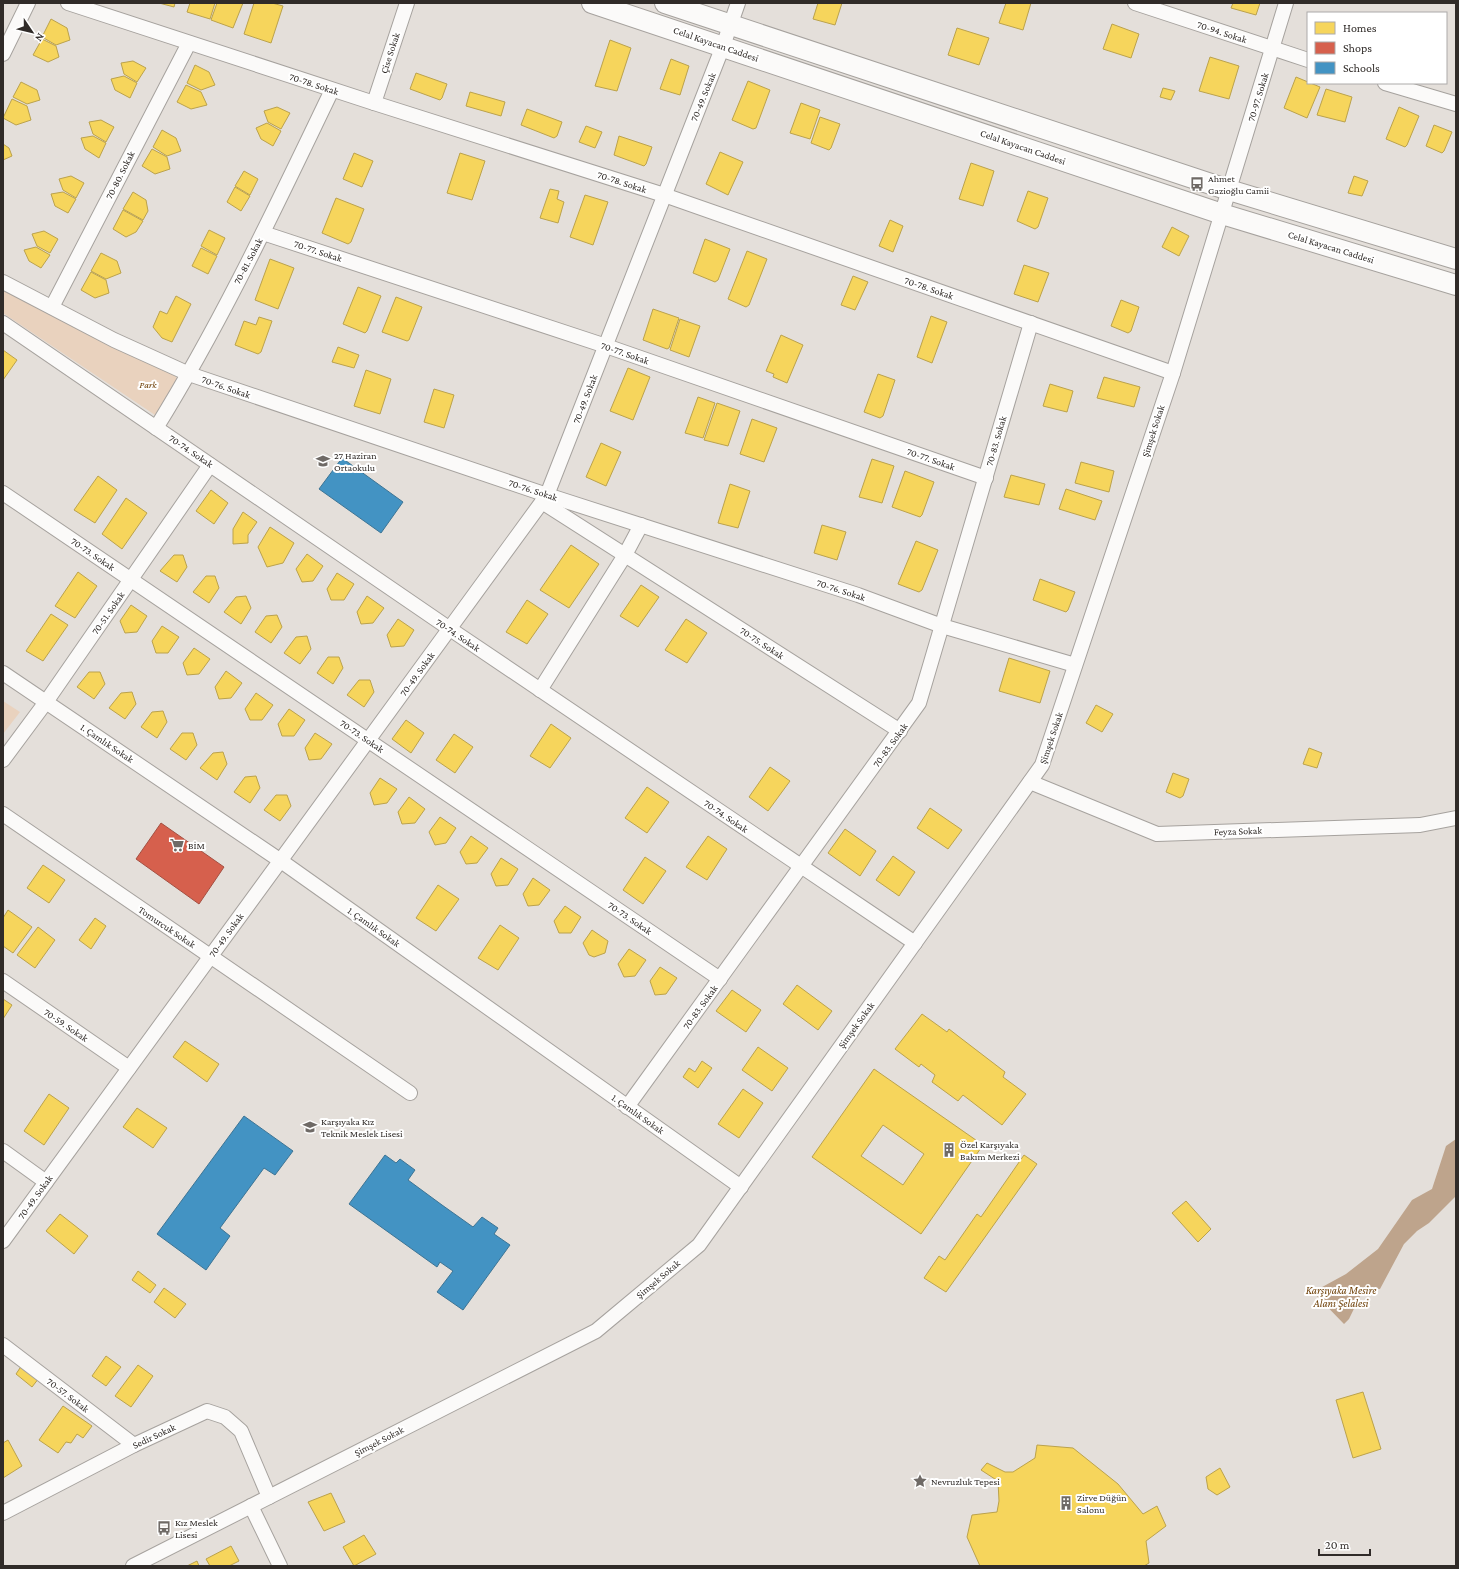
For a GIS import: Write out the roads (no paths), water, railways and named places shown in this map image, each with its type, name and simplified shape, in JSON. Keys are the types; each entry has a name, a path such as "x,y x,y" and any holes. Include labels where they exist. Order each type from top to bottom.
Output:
{"street":[{"path":"3,54 28,3"},
{"name":"70-78. Sokak","path":"68,3 332,90 664,195 1172,373"},
{"name":"Çise Sokak","path":"374,103 407,3"},
{"name":"Celal Kayacan Caddesi","path":"592,3 1222,214 1456,285"},
{"path":"665,3 1229,190 1456,260"},
{"name":"70-49. Sokak","path":"3,1241 545,499 724,46 738,3"},
{"name":"70-94. Sokak","path":"1135,3 1307,60"},
{"name":"70-97. Sokak","path":"1229,190 1286,3"},
{"name":"70-80. Sokak","path":"52,307 189,43"},
{"path":"1389,84 1456,104"},
{"name":"70-81. Sokak","path":"156,428 189,374 263,233 332,90"},
{"name":"Şimşek Sokak","path":"133,1566 596,1331 699,1244 1042,765 1172,373 1229,190"},
{"name":"70-77. Sokak","path":"263,233 606,346 986,478"},
{"name":"70-76. Sokak","path":"3,282 114,340 189,374 545,499 641,526 858,595 942,626 1075,665"},
{"name":"70-74. Sokak","path":"3,323 450,629 915,943"},
{"name":"70-83. Sokak","path":"627,1107 919,703 1031,324"},
{"name":"70-51. Sokak","path":"3,760 46,702 210,465"},
{"name":"70-73. Sokak","path":"3,493 720,979"},
{"name":"70-75. Sokak","path":"545,499 625,555 900,731"},
{"path":"540,690 625,555 641,526"},
{"name":"1. Çamlık Sokak","path":"3,673 280,861 741,1187"},
{"name":"Feyza Sokak","path":"1030,782 1157,834 1420,825 1456,818"},
{"name":"Tomurcuk Sokak","path":"3,814 410,1093"},
{"name":"70-59. Sokak","path":"3,982 130,1068"},
{"path":"3,1150 46,1182"},
{"name":"70-57. Sokak","path":"3,1345 134,1445"},
{"name":"Sedir Sokak","path":"3,1513 134,1445 208,1411 225,1416 241,1431 269,1497"},
{"path":"252,1506 280,1566"}],"water":[{"name":"Karşıyaka Mesire Alanı Şelalesi","path":"1456,1139 1456,1196 1429,1223 1417,1231 1404,1244 1380,1289 1364,1288 1349,1319 1344,1324 1313,1292 1346,1274 1378,1249 1412,1200 1432,1189 1446,1146"}],"place":[{"name":"Ahmet Gazioğlu Camii","path":"1197,184"},
{"name":"27 Haziran Ortaokulu","path":"323,461"},
{"name":"BİM","path":"177,845"},
{"name":"Karşıyaka Kız Teknik Meslek Lisesi","path":"310,1127"},
{"name":"Özel Karşıyaka Bakım Merkezi","path":"949,1150"},
{"name":"Nevruzluk Tepesi","path":"920,1481"},
{"name":"Zirve Düğün Salonu","path":"1066,1503"},
{"name":"Kız Meslek Lisesi","path":"164,1528"}],"park label":[{"name":"Park","path":"148,384"}]}
